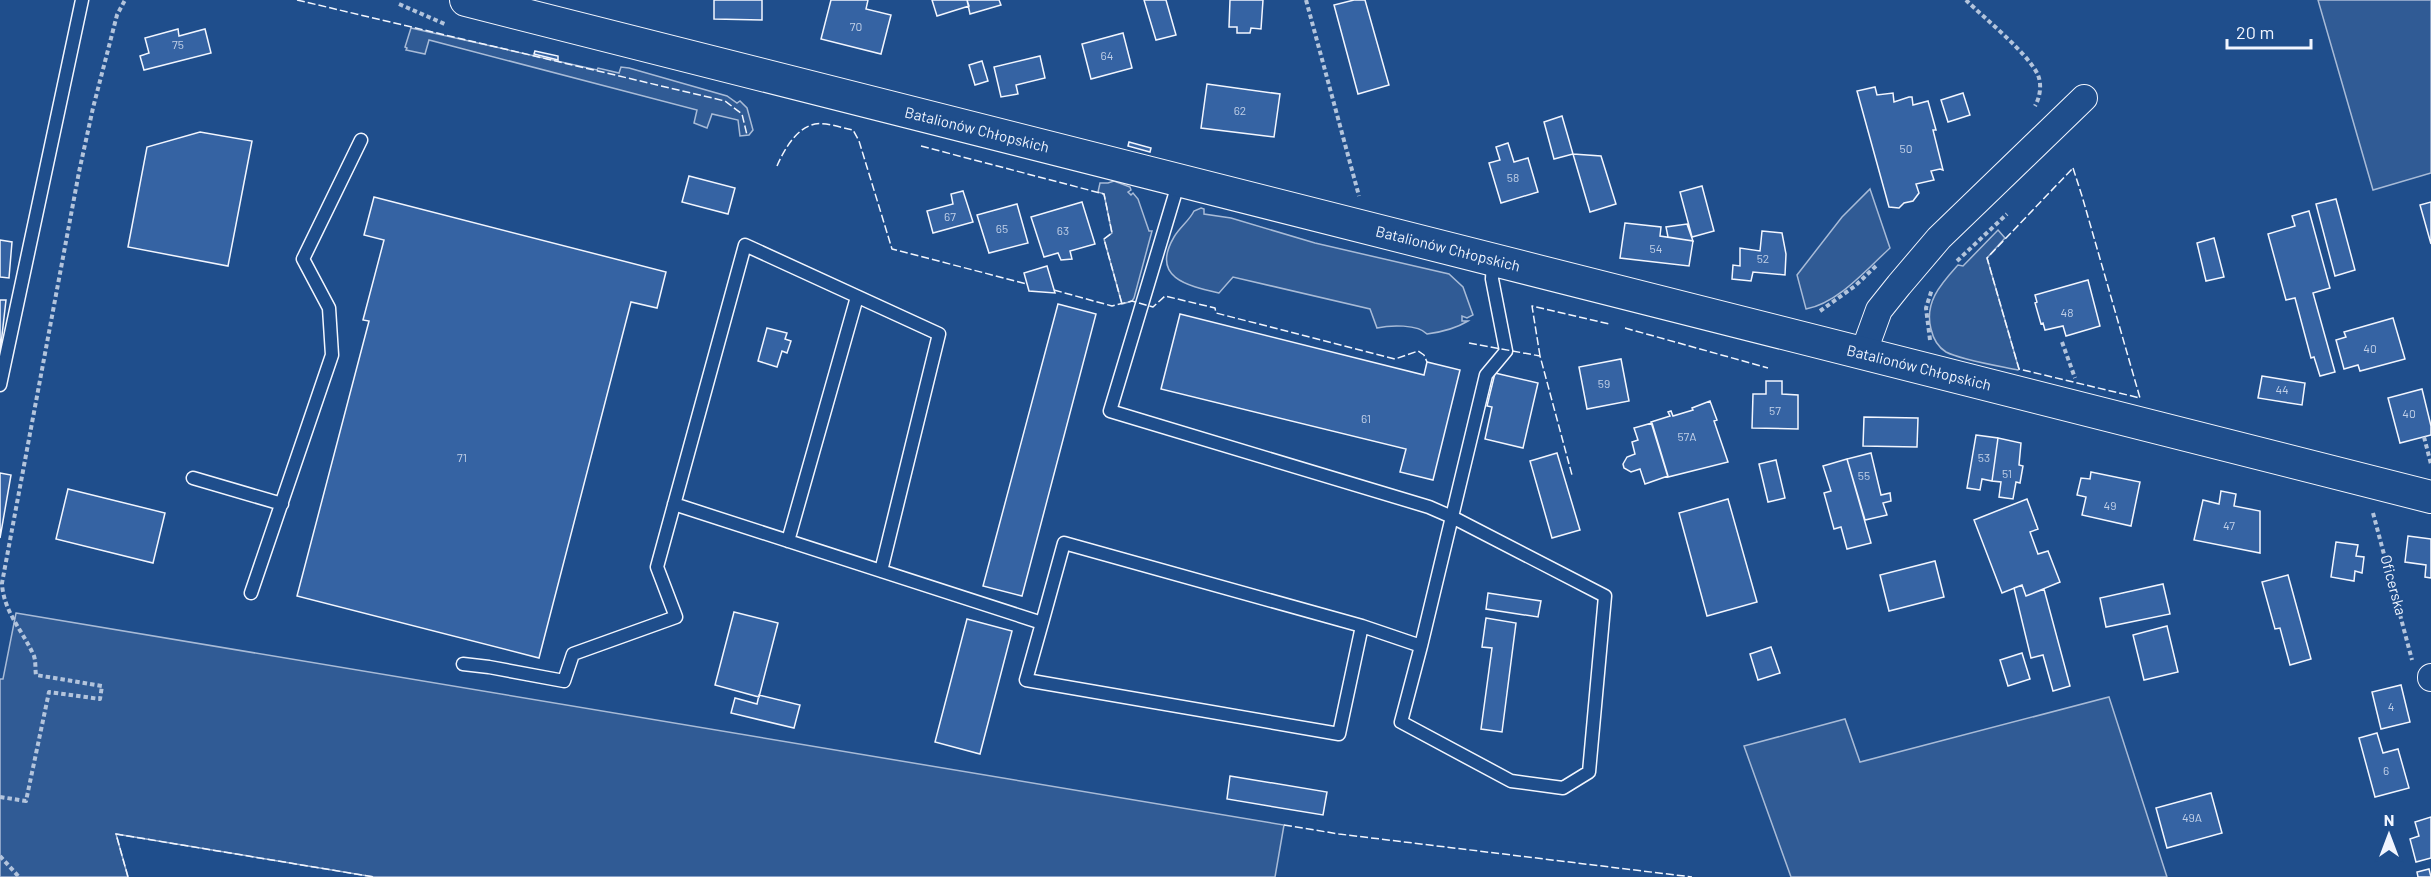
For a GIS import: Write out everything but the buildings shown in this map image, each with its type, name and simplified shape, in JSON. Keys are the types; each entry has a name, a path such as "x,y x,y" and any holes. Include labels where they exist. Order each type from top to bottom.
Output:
{"street":[{"name":"Batalionów Chłopskich","path":"466,0 2431,497"},
{"path":"1863,354 1879,310 1926,254 2084,98"}],"lane":[{"path":"0,385 82,0"},
{"path":"251,593 332,356 329,308 303,259 361,140"},
{"path":"1179,181 1110,411 1429,507 1452,517 1605,596 1590,772 1563,788 1511,781 1401,722 1421,646 1452,517 1486,375 1506,351 1492,279 1493,260"},
{"path":"464,664 564,681 573,654 676,617 657,567 745,246 939,334 881,571"},
{"path":"788,541 857,297"},
{"path":"193,478 282,504"},
{"path":"674,504 1041,622"},
{"path":"1362,626 1339,734 1026,680 1064,543 1362,626 1421,646"}],"path":[{"path":"0,796 26,801 49,692 100,699 102,686 36,675 35,658 8,611 2,597 2,583 79,172 117,15 124,0"},
{"path":"1306,0 1346,149 1371,229"},
{"path":"1966,0 2025,57 2037,73 2040,88 2036,105 2031,111"},
{"path":"1954,265 2007,214"},
{"path":"1817,311 1841,298 1883,260"},
{"path":"1931,342 1926,308 1934,286"},
{"path":"2062,342 2077,383"},
{"path":"2424,437 2431,464"},
{"name":"Oficerska","path":"2373,483 2373,515 2414,668 2431,678"},
{"path":"0,856 19,877"}],"shaded area":[{"path":"2318,0 2431,0 2431,173 2373,190"},
{"path":"411,28 597,70 598,68 619,73 621,67 629,68 727,96 737,103 740,101 747,108 753,130 749,135 740,136 738,120 712,114 707,128 694,123 697,110 429,40 425,54 406,50"},
{"path":"1114,181 1130,187 1131,190 1128,192 1131,195 1133,193 1138,199 1149,231 1152,231 1134,298 1122,304 1104,239 1112,233 1104,194 1098,192 1100,183"},
{"path":"1870,189 1890,248 1840,293 1818,306 1806,309 1797,275 1842,217"},
{"path":"1204,209 1204,214 1231,218 1315,243 1449,274 1463,287 1473,315 1467,318 1462,316 1462,321 1468,321 1458,326 1427,334 1411,327 1377,328 1370,309 1233,277 1219,293 1185,283 1170,271 1167,262 1168,251 1176,233 1194,211"},
{"path":"1998,230 2005,238 1987,258 2018,370 1970,360 1946,352 1935,339 1929,319 1932,302 1946,279 1958,265 1963,266"},
{"path":"16,613 1284,825 1275,877 374,877 116,834 128,877 0,877 0,679 3,679"},
{"path":"2109,697 2167,877 1791,877 1744,746 1845,719 1860,762"}],"fence":[{"path":"297,0 725,101 742,114 747,135"},
{"path":"777,166 792,140 808,126 824,124 853,130 859,141 892,249 1027,284"},
{"path":"921,146 1104,194 1112,233 1104,239 1122,304"},
{"path":"2073,168 2082,196 2140,398 2019,369 1987,258 2073,168"},
{"path":"1054,290 1112,306 1132,301 1153,307 1165,296 1215,308 1216,313 1395,359 1418,351 1424,355 1427,362"},
{"path":"1540,356 1532,306 1609,324"},
{"path":"1625,328 1768,368"},
{"path":"1469,343 1540,356 1572,475"},
{"path":"1284,825 1339,834 1692,877"},
{"path":"128,877 116,834 374,877"}]}
